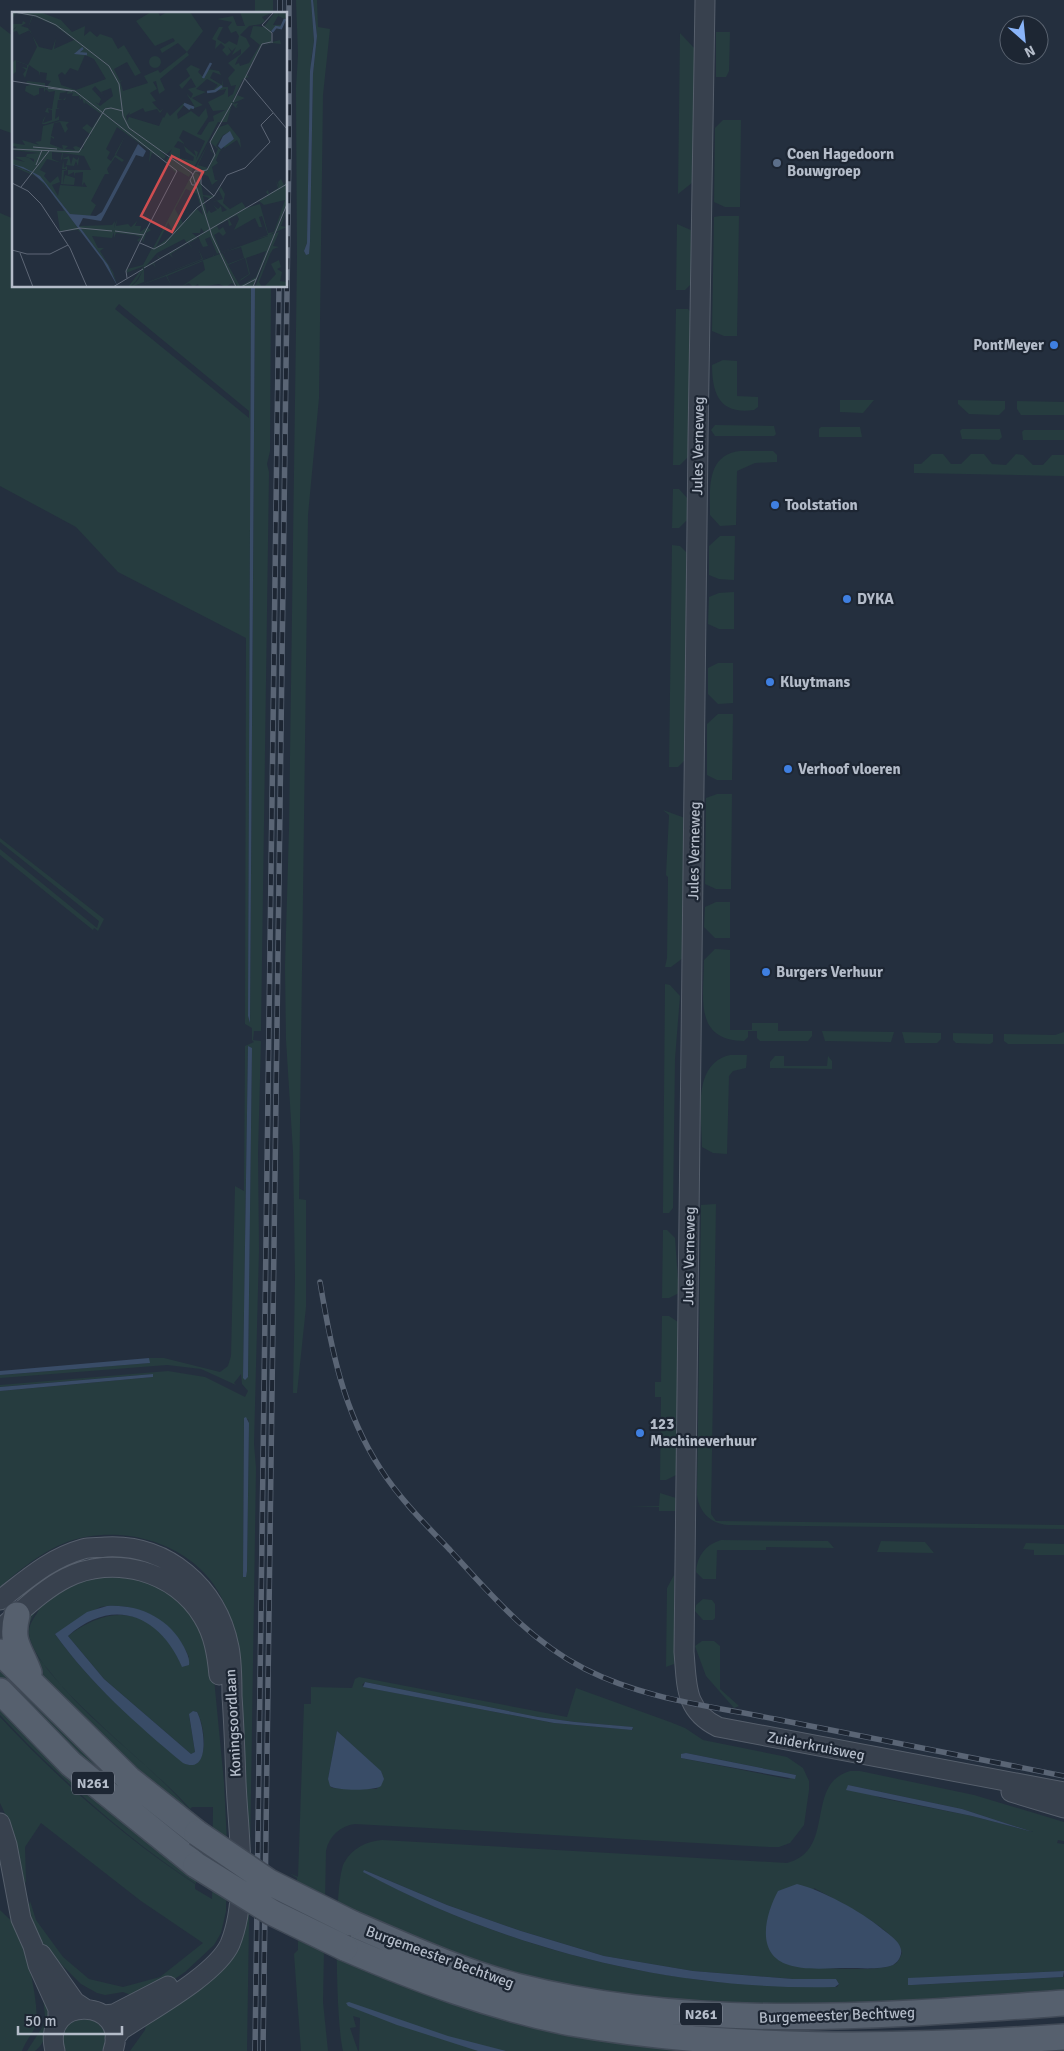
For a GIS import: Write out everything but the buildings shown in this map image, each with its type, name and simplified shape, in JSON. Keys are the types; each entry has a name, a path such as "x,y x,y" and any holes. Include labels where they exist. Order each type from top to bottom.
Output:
{"main road":[{"path":"6,1615 13,1631 16,1646 33,1685"},
{"name":"Burgemeester Bechtweg","path":"0,1652 129,1779 197,1834 269,1882 351,1923 411,1949 516,1986 576,1998 669,2012 764,2018 849,2017 1064,2003"},
{"name":"Burgemeester Bechtweg","path":"0,1691 71,1764 196,1865 273,1913 346,1948 439,1987 507,2008 572,2024 654,2037 752,2045 932,2046 1064,2037"}],"street":[{"name":"Jules Verneweg","path":"691,1702 684,1652 705,0"},
{"name":"Koningsoordlaan","path":"6,1615 55,1560 84,1549 116,1547 147,1551 170,1561 204,1589 215,1607 229,1647 240,1879 238,1919 229,1945 214,1964 183,1989 121,2030 114,2044"},
{"name":"Koningsoordlaan","path":"6,1615 66,1578 88,1570 114,1566 138,1569 176,1587 190,1600 202,1615 210,1630 217,1652 228,1767 234,1877 229,1919 222,1940 209,1960 194,1972 114,2014 104,2015"},
{"name":"Zuiderkruisweg","path":"691,1702 702,1717 718,1727 950,1773 1064,1792"},
{"name":"Zuiderkruisweg","path":"950,1773 1064,1808"},
{"path":"0,1823 7,1845 17,1904 38,1965 58,2009 58,2022 51,2048"},
{"path":"33,1946 47,1960 75,2002 84,2008 104,2015 114,2029 114,2044"},
{"path":"58,2022 70,2012 84,2008"}],"green space":[{"path":"255,0 273,0 273,12 255,12"},
{"path":"296,0 311,0 314,41 311,60 307,243 304,251 306,255 310,242 313,74 317,36 313,0 317,0 318,27 330,29 323,95 319,398 308,515 299,1199 306,1200 306,1307 297,1393 293,1393 295,1277 293,1152 286,1040 285,966 289,829 297,257 296,88 298,55"},
{"path":"0,26 12,35 12,133 0,129"},
{"path":"716,32 730,32 729,71 726,77 716,77"},
{"path":"680,33 695,49 693,182 678,194"},
{"path":"723,120 741,120 740,207 725,207 714,202 715,128"},
{"path":"0,213 12,218 12,288 251,288 248,1016 250,1023 255,288 271,288 270,451 267,464 269,472 261,1031 254,1031 253,1040 261,1041 247,2051 130,2051 145,2030 146,2024 234,1944 229,1617 219,1593 205,1574 186,1558 164,1546 141,1538 116,1535 91,1536 58,1546 32,1562 0,1587 0,1391 153,1377 153,1374 0,1387 0,1385 168,1371 205,1377 245,1397 248,1391 242,1384 241,1374 234,1383 236,1385 201,1369 167,1365 0,1378 0,1375 149,1363 149,1358 164,1358 220,1372 228,1366 231,1356 235,1186 244,1191 245,1046 254,1042 252,1040 252,1028 245,1024 246,638 118,572 76,527 0,486","holes":["119,304 249,411 249,418 115,309","248,1046 252,1048 248,1377 243,1378","244,1419 248,1419 249,1423 247,1571 245,1577 243,1573"]},
{"path":"739,216 737,336 724,336 712,331 714,217"},
{"path":"677,224 693,231 692,283 685,290 676,290"},
{"path":"676,309 688,309 692,314 690,455 680,465 673,465"},
{"path":"723,360 737,361 737,396 758,397 758,407 754,410 742,411 733,409 726,406 720,400 714,385 712,365"},
{"path":"840,400 874,400 863,413 840,412"},
{"path":"958,400 1005,401 1005,409 999,415 969,414 958,404"},
{"path":"1017,401 1064,402 1064,415 1021,415 1017,409"},
{"path":"715,425 774,426 776,434 774,436 715,436 711,430"},
{"path":"821,427 860,427 862,437 819,437 819,429"},
{"path":"962,429 1000,429 1002,437 999,440 962,439 960,431"},
{"path":"1024,430 1064,430 1064,440 1023,440 1022,432"},
{"path":"740,451 773,451 777,455 777,462 755,463 737,471 736,525 720,526 710,515 712,475 721,459 729,454"},
{"path":"932,454 943,454 951,464 961,464 971,454 984,454 992,464 1006,465 1016,454 1023,455 1033,465 1043,465 1052,455 1064,455 1064,476 914,473 914,464 921,464"},
{"path":"673,489 679,489 689,500 688,519 679,528 672,528"},
{"path":"720,536 735,536 734,580 719,579 709,575 709,546"},
{"path":"672,545 680,546 688,554 685,760 678,767 669,767"},
{"path":"734,592 734,629 719,629 708,624 709,597 719,593"},
{"path":"718,663 733,663 733,703 718,704 708,694 708,668"},
{"path":"718,714 733,714 732,780 717,780 707,775 707,724"},
{"path":"717,794 732,794 731,889 716,889 705,884 706,798"},
{"path":"663,810 685,818 683,958 671,967 665,967 667,958 668,877 666,875 669,815"},
{"path":"0,838 104,919 98,931 94,928 93,930 0,855 0,849 97,928 99,921 0,842"},
{"path":"716,902 730,902 730,938 715,938 704,927 705,907"},
{"path":"715,949 730,950 730,1030 752,1030 752,1023 778,1023 778,1031 812,1031 812,1036 808,1041 760,1041 757,1038 757,1031 748,1031 748,1037 744,1041 728,1039 716,1033 709,1025 703,1002 704,960"},
{"path":"665,984 670,985 680,996 675,1059 673,1208 669,1213 663,1213"},
{"path":"822,1031 894,1032 891,1042 825,1041"},
{"path":"902,1032 941,1033 941,1039 937,1043 905,1043"},
{"path":"1064,1032 1064,1044 1008,1044 1004,1041 1004,1034 1055,1035"},
{"path":"953,1033 993,1034 993,1042 990,1044 956,1043 953,1040"},
{"path":"730,1055 747,1055 746,1068 733,1071 729,1076 727,1154 713,1153 702,1147 701,1093 709,1069 718,1060"},
{"path":"775,1056 784,1056 784,1066 827,1066 828,1056 832,1061 832,1069 770,1068 770,1062"},
{"path":"716,1204 711,1514 716,1521 1064,1525 1064,1529 728,1525 711,1520 700,1507 697,1495 701,1205"},
{"path":"663,1230 667,1230 675,1238 679,1293 669,1298 662,1298"},
{"path":"662,1316 669,1316 678,1322 676,1475 666,1480 660,1480 661,1397 655,1397 655,1382 661,1382"},
{"path":"660,1493 676,1498 676,1511 659,1511 659,1507 628,1507 659,1506"},
{"path":"721,1540 828,1541 834,1548 766,1547 766,1550 717,1550 716,1579 703,1579 696,1572 700,1556 706,1548"},
{"path":"881,1541 925,1542 934,1553 877,1552"},
{"path":"1026,1543 1064,1544 1064,1555 1034,1555 1034,1550 1023,1549"},
{"path":"674,1575 674,1664 666,1667 667,1588"},
{"path":"85,1576 143,1577 190,1608 212,1658 224,1782 227,1843 226,1911 221,1933 214,1945 185,1972 170,1982 131,1995 123,1992 105,1995 97,1993 81,1984 48,1951 32,1926 28,1908 30,1901 36,1920 63,1957 89,1979 123,1987 160,1977 203,1943 141,1901 41,1823 25,1847 26,1883 22,1877 7,1818 0,1803 0,1717 45,1763 92,1806 142,1847 195,1884 195,1889 212,1899 213,1807 192,1807 190,1809 163,1782 190,1810 197,1815 197,1822 102,1740 79,1717 38,1669 23,1645 30,1611","holes":["121,1606 133,1608 156,1618 175,1634 189,1657 182,1666 161,1633 148,1623 134,1617 119,1615 103,1617 86,1624 68,1636 104,1679 191,1754 195,1752 189,1715 193,1711 197,1712 202,1724 204,1738 203,1752 197,1763 186,1764 116,1704 85,1671 55,1634 100,1607","40,1607 29,1629 34,1614","29,1634 36,1652 48,1670 33,1650","58,1681 135,1756 67,1692"]},
{"path":"703,1599 712,1600 715,1604 715,1618 713,1620 703,1620 695,1611 696,1605"},
{"path":"702,1641 714,1641 720,1646 720,1689 739,1706 734,1708 706,1676 695,1646"},
{"path":"0,1665 197,1843 197,1856 144,1816 0,1680"},
{"path":"359,1677 567,1717 576,1688 685,1728 703,1740 787,1757 803,1768 809,1781 804,1825 790,1843 779,1847 355,1824 340,1829 333,1836 326,1851 323,2002 328,2051 301,2051 294,1954 298,1950 297,1878 289,1873 298,1877 304,1704 311,1704 311,1687 352,1688 355,1679","holes":["365,1682 538,1717 632,1727 633,1730 554,1723 364,1687 362,1685","337,1731 382,1773 377,1789 332,1788 328,1779","686,1753 796,1775 788,1779 681,1758"]},
{"path":"0,1704 196,1875 196,1884 169,1866 118,1826 45,1761 0,1715"},
{"path":"850,1771 860,1771 974,1795 1064,1822 1064,1841 1058,1840 1057,1843 1064,1844 1064,1971 918,1978 912,1985 1064,1977 1064,1996 1025,1995 1021,1992 1019,1995 1016,1993 986,1996 980,2003 670,2005 416,1959 735,2026 734,2037 704,2051 359,2051 360,2018 353,2016 356,2027 350,2028 358,2051 343,2051 337,1985 338,1898 344,1863 351,1853 360,1846 382,1840 787,1863 802,1856 811,1845 817,1832 823,1802 828,1789 836,1778","holes":["848,1785 962,1809 1033,1832 972,1816 881,1798","364,1870 447,1905 521,1931 604,1956 693,1971 793,1979 836,1979 839,1984 837,1987 711,1981 608,1964 565,1953 482,1926 402,1892 364,1872","814,1888 878,1925 898,1944 902,1953 893,1965 872,1969 792,1966"]},
{"path":"0,1910 14,1924 18,1932 27,1958 34,1988 36,2024 22,2051 0,2051"},
{"path":"43,1996 50,2001 46,2035 44,2041 35,2051 27,2051 43,2026 45,2016"},
{"path":"88,2017 104,2031 106,2040 102,2051 66,2051 62,2037 66,2027 75,2021"}],"water":[{"path":"311,0 313,0 317,36 313,74 310,242 309,254 306,255 304,251 307,243 310,71 314,41"},
{"path":"251,288 255,288 250,1023 248,1016"},
{"path":"248,1046 252,1048 248,1377 245,1380 243,1378"},
{"path":"149,1358 150,1363 0,1375 0,1371"},
{"path":"153,1374 153,1377 0,1391 0,1387"},
{"path":"246,1417 249,1423 247,1571 246,1577 243,1577 244,1418"},
{"path":"107,1606 130,1607 141,1610 161,1621 178,1637 187,1654 189,1665 182,1667 173,1649 161,1635 148,1624 134,1617 118,1615 102,1617 85,1624 68,1636 104,1679 191,1754 195,1752 189,1714 193,1711 197,1712 202,1727 204,1747 198,1762 192,1765 183,1763 148,1733 99,1687 55,1634 87,1612"},
{"path":"365,1682 538,1717 633,1727 632,1730 554,1723 363,1687"},
{"path":"337,1731 381,1771 384,1779 381,1786 356,1790 330,1786 328,1779"},
{"path":"686,1753 796,1775 795,1779 681,1758 681,1754"},
{"path":"848,1785 962,1809 1033,1832 972,1816 846,1790"},
{"path":"364,1870 447,1905 521,1931 604,1956 693,1971 793,1979 836,1979 839,1984 835,1987 713,1982 652,1973 592,1960 532,1943 474,1923 418,1899 363,1872"},
{"path":"797,1884 829,1896 873,1922 899,1944 901,1952 898,1960 893,1965 882,1968 816,1969 800,1968 786,1964 776,1958 770,1951 767,1941 766,1931 770,1910 778,1891"},
{"path":"1064,1971 1063,1977 908,1985 908,1978"},
{"path":"349,2002 448,2036 506,2051 478,2051 397,2025 348,2006 346,2003"}],"railway":[{"path":"280,0 280,12"},
{"path":"288,220 289,0"},
{"path":"255,2051 279,288"},
{"path":"263,2051 287,288"},
{"path":"320,1282 340,1378 357,1424 380,1468 395,1490 496,1600 529,1631 565,1658 607,1679 654,1695 1064,1776"}],"place":[{"name":"Coen Hagedoorn Bouwgroep","path":"777,163"},
{"name":"PontMeyer","path":"1054,345"},
{"name":"Toolstation","path":"775,505"},
{"name":"DYKA","path":"847,599"},
{"name":"Kluytmans","path":"770,682"},
{"name":"Verhoof vloeren","path":"788,769"},
{"name":"Burgers Verhuur","path":"766,972"},
{"name":"123 Machineverhuur","path":"640,1433"}]}
